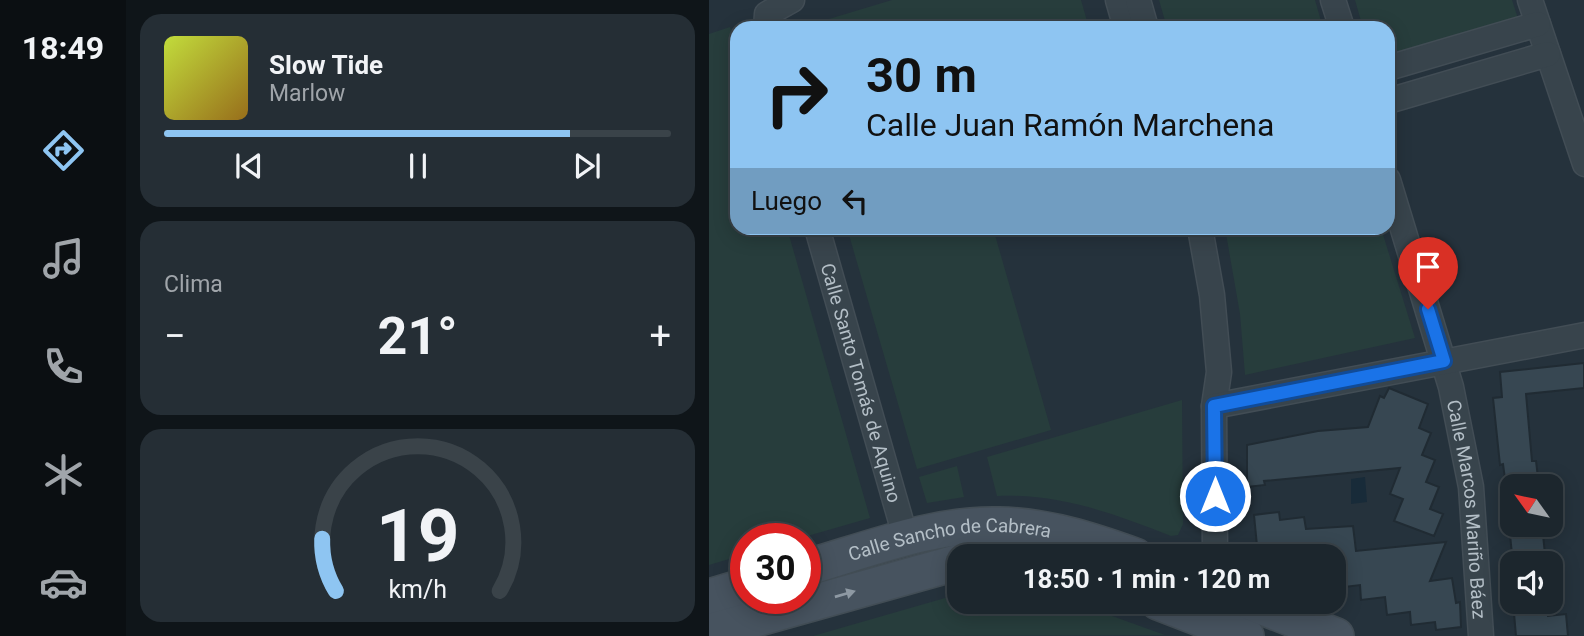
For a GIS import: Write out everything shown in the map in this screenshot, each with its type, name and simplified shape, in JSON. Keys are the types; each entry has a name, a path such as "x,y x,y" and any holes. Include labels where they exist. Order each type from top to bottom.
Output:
{"main road":[{"name":"Calle Sancho de Cabrera","path":"821,563 959,527 1000,524 1054,531 1096,544"},
{"name":"Calle Sancho de Cabrera","path":"709,632 947,565"},
{"path":"709,597 730,591"},
{"path":"1261,614 1335,636"}],"street":[{"path":"766,21 767,14 792,0"},
{"path":"1118,0 1124,21"},
{"path":"1138,0 1144,21"},
{"path":"1333,0 1340,21"},
{"path":"1530,0 1584,164"},
{"path":"1395,66 1538,24"},
{"path":"1395,99 1548,54"},
{"name":"Calle Marcos Mariño Báez","path":"1395,203 1444,361 1471,487 1481,636"},
{"name":"Calle Santo Tomás de Aquino","path":"819,235 906,539"},
{"path":"1184,235 1205,373 1214,406"},
{"path":"1201,235 1212,295 1219,372 1214,406 1213,544"},
{"path":"1214,406 1584,335"}],"green space":[{"path":"892,0 1081,0 1087,21 822,21"},
{"path":"1159,0 1315,0 1321,21 1165,21"},
{"path":"1355,0 1512,0 1520,25 1395,62 1395,21 1361,21"},
{"path":"730,27 730,235 789,235 870,518 821,532 821,523 730,523 730,559 709,565 709,34"},
{"path":"849,235 995,235 1051,430 917,469"},
{"path":"1226,235 1383,235 1415,338 1245,375 1240,314"},
{"path":"1182,400 1183,524 1178,535 1171,536 1108,513 1065,502 997,496 987,457"},
{"path":"957,466 964,497 927,503 919,477"},
{"path":"947,597 947,614 1106,614 1165,635 813,636"}],"water":[{"path":"1365,477 1367,502 1351,504 1351,479"}],"building":[{"path":"1584,363 1584,388 1526,394 1532,461 1536,461 1538,474 1504,474 1503,464 1500,465 1493,398 1502,397 1500,372"},
{"path":"1389,388 1428,404 1419,428 1431,433 1422,455 1435,460 1426,482 1439,487 1430,509 1443,514 1434,536 1394,521 1403,499 1390,494 1400,468 1264,481 1265,485 1247,487 1247,445 1318,431 1368,427 1380,396 1384,398"},
{"path":"1279,512 1280,520 1304,517 1306,529 1353,526 1356,551 1446,542 1430,581 1452,578 1456,603 1460,602 1461,627 1436,630 1435,622 1411,625 1410,612 1387,615 1385,597 1361,600 1360,585 1346,587 1346,544 1257,544 1254,515"},
{"path":"1510,537 1543,537 1545,551 1512,551"},
{"path":"1514,614 1566,614 1568,636 1516,636"}],"route":[{"path":"1215,496 1214,406 1444,361 1428,309"}]}
